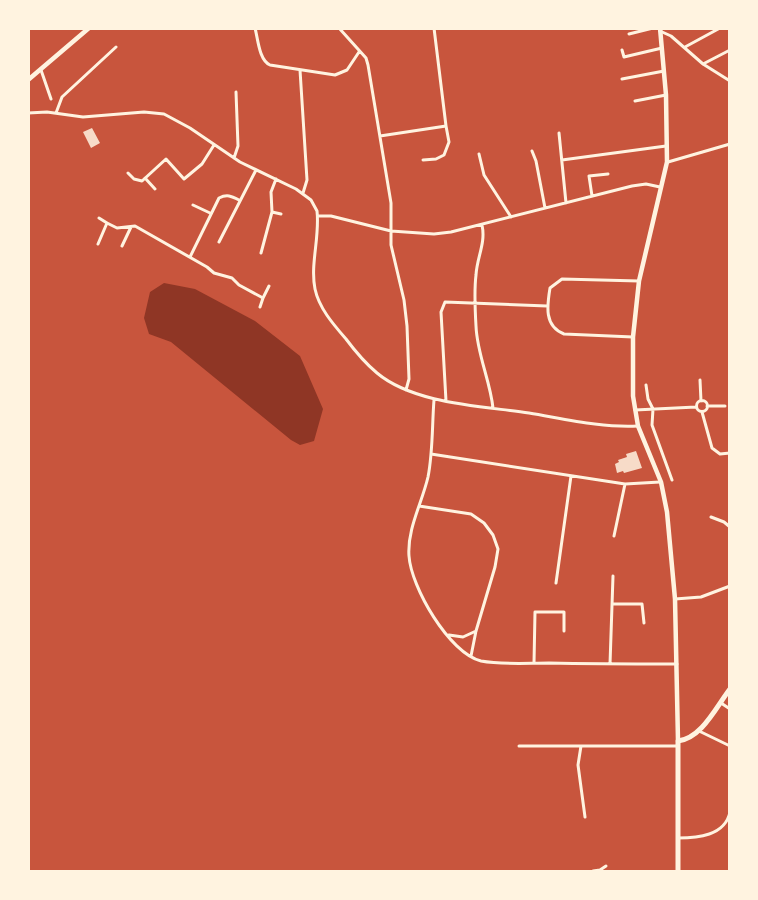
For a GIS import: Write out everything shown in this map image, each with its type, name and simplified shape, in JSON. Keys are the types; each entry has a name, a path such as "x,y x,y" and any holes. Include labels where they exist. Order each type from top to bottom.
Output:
{"highway":[{"path":"678,872 678,743 688,739 699,730 729,689"}],"main road":[{"path":"28,80 89,28"},
{"path":"660,30 666,95 667,162 639,281 633,337 633,396 638,426 660,482 667,512 675,599 678,743"}],"street":[{"path":"255,28 266,63 300,70 341,74 347,70 359,52"},
{"path":"339,28 366,58 368,65 391,203 391,245 404,300 409,379 406,390"},
{"path":"423,160 436,159 444,155 449,142 435,28"},
{"path":"629,34 652,28"},
{"path":"685,47 720,28"},
{"path":"660,30 729,81"},
{"path":"56,113 62,97 116,46"},
{"path":"622,50 624,57 662,48"},
{"path":"703,64 729,50"},
{"path":"41,70 51,99"},
{"path":"300,70 307,180 303,194"},
{"path":"622,79 664,71"},
{"path":"234,158 238,146 236,92"},
{"path":"635,101 666,95"},
{"path":"28,113 56,113 83,117 144,112 160,114 177,120 234,158 303,194 315,204 318,216 314,277 315,289 321,306 341,333 377,373 406,390 434,400 608,425 638,426"},
{"path":"380,136 446,126"},
{"path":"560,133 566,204"},
{"path":"667,162 729,144"},
{"path":"128,173 134,180 142,181 166,159 184,179 202,164 214,145"},
{"path":"562,160 668,146"},
{"path":"532,152 536,161 545,209"},
{"path":"479,154 484,176 511,217"},
{"path":"219,242 256,170"},
{"path":"592,196 589,176 609,174"},
{"path":"145,178 155,189"},
{"path":"261,253 272,212 271,192 276,179"},
{"path":"318,216 331,216 391,231 443,233 632,186 646,184 662,187"},
{"path":"189,257 219,198 225,195 240,200"},
{"path":"193,205 210,213"},
{"path":"272,212 281,214"},
{"path":"99,218 117,228 135,226 214,273 232,278 238,285 263,298"},
{"path":"98,244 107,223"},
{"path":"482,225 484,235 476,274 478,351 492,394 494,408"},
{"path":"122,246 131,227"},
{"path":"633,337 564,334 555,330 550,324 547,306 550,288 562,279 639,281"},
{"path":"260,307 269,286"},
{"path":"446,401 442,304 450,302 547,306"},
{"path":"696,407 701,401 700,380"},
{"path":"646,385 648,399 653,409 652,425 672,480"},
{"path":"434,400 428,477 410,538 409,556 425,602 447,635 471,657 481,661 678,664"},
{"path":"701,401 707,406"},
{"path":"707,406 725,406"},
{"path":"702,412 707,406"},
{"path":"635,410 696,407"},
{"path":"696,407 702,412 713,450 720,454 729,453"},
{"path":"431,454 625,484 660,482"},
{"path":"556,583 572,476"},
{"path":"614,536 625,484"},
{"path":"419,506 471,514 484,523 493,535 498,549 471,657"},
{"path":"711,518 724,522 729,527"},
{"path":"610,664 613,576"},
{"path":"675,599 701,597 729,586"},
{"path":"611,604 642,603 644,623"},
{"path":"534,663 535,612 564,612 564,631"},
{"path":"447,635 463,637 476,631"},
{"path":"720,702 729,709"},
{"path":"699,730 729,746"},
{"path":"519,746 678,743"},
{"path":"581,746 578,765 585,817"},
{"path":"678,838 697,838 708,835 719,829 728,818 729,812"},
{"path":"593,871 600,871 606,866"}],"shaded area":[{"path":"164,283 195,289 255,321 300,356 323,409 314,441 300,445 291,440 171,342 149,334 144,318 150,292"}],"building":[{"path":"92,128 100,143 91,148 83,132"},
{"path":"636,451 642,468 617,473 615,464 619,462 618,460"}]}
